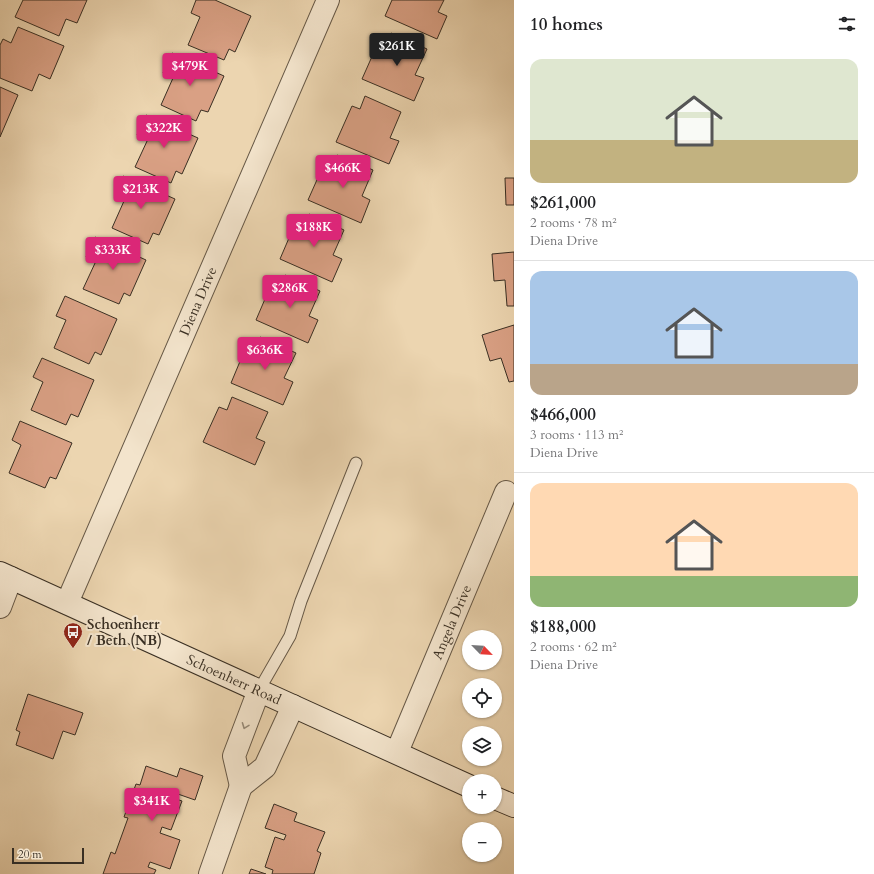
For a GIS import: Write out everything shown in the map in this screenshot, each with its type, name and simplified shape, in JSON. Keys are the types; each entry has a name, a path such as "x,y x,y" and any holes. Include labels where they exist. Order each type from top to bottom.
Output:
{"street":[{"name":"Diena Drive","path":"67,603 328,0"},
{"name":"Angela Drive","path":"397,752 506,492"},
{"name":"Schoenherr Road","path":"6,576 462,783"},
{"path":"0,607 6,576"},
{"path":"241,786 234,756 259,690"},
{"path":"210,874 241,786 265,767 294,706"},
{"path":"502,801 514,806"}],"lane":[{"path":"259,690 290,636 301,601 356,463"}],"building":[{"path":"23,0 87,0 77,23 66,19 59,36 15,17"},
{"path":"196,0 215,0 251,16 235,52 229,49 224,60 188,45 200,17 191,13"},
{"path":"392,0 444,0 438,12 447,16 437,39 385,16"},
{"path":"18,27 64,46 50,79 39,74 32,91 0,78 0,45 3,39 11,43"},
{"path":"391,33 427,49 415,75 424,78 414,101 362,79 378,43 386,47"},
{"path":"172,53 224,76 208,112 201,110 196,121 161,105 173,78 163,73"},
{"path":"0,87 18,95 0,137"},
{"path":"365,96 401,112 390,138 399,141 389,164 336,142 352,106 360,109"},
{"path":"146,115 198,138 182,174 176,171 171,183 135,167 148,139 137,135"},
{"path":"337,155 373,170 362,196 370,200 361,223 308,200 324,164 332,168"},
{"path":"123,176 175,199 159,235 153,233 148,244 112,228 124,201 115,196"},
{"path":"505,178 514,178 514,205 506,205"},
{"path":"309,214 344,230 333,255 342,259 332,282 280,259 295,224 303,227"},
{"path":"95,237 146,260 130,296 124,293 119,304 83,289 96,261 86,257"},
{"path":"514,252 514,306 507,306 505,280 494,281 492,254"},
{"path":"285,275 320,291 309,316 318,320 308,343 256,320 271,285 279,288"},
{"path":"65,296 117,319 101,355 95,352 89,364 54,348 66,320 56,316"},
{"path":"514,325 514,381 509,382 501,358 490,361 482,335"},
{"path":"260,337 296,353 284,378 293,382 283,405 231,383 246,347 254,350"},
{"path":"42,358 94,380 78,417 71,414 66,425 31,410 43,382 33,377"},
{"path":"232,397 268,412 256,438 265,442 255,465 203,442 219,407 227,410"},
{"path":"20,421 72,443 56,479 50,477 45,488 9,473 21,445 12,440"},
{"path":"28,694 83,713 75,735 63,731 53,759 16,745 20,732 16,730"},
{"path":"146,766 177,777 180,768 203,776 195,800 175,793 173,798 182,801 171,830 162,827 160,833 180,840 170,869 150,862 148,867 156,870 154,874 103,874 111,852 115,854 128,818 124,817 136,784 140,785"},
{"path":"274,804 297,813 294,821 325,832 317,851 321,853 314,874 272,874 273,870 265,867 275,837 284,840 286,835 265,828"},
{"path":"251,869 266,874 249,874"}],"place":[{"name":"Schoenherr / Beth (NB)","path":"73,649"}]}
